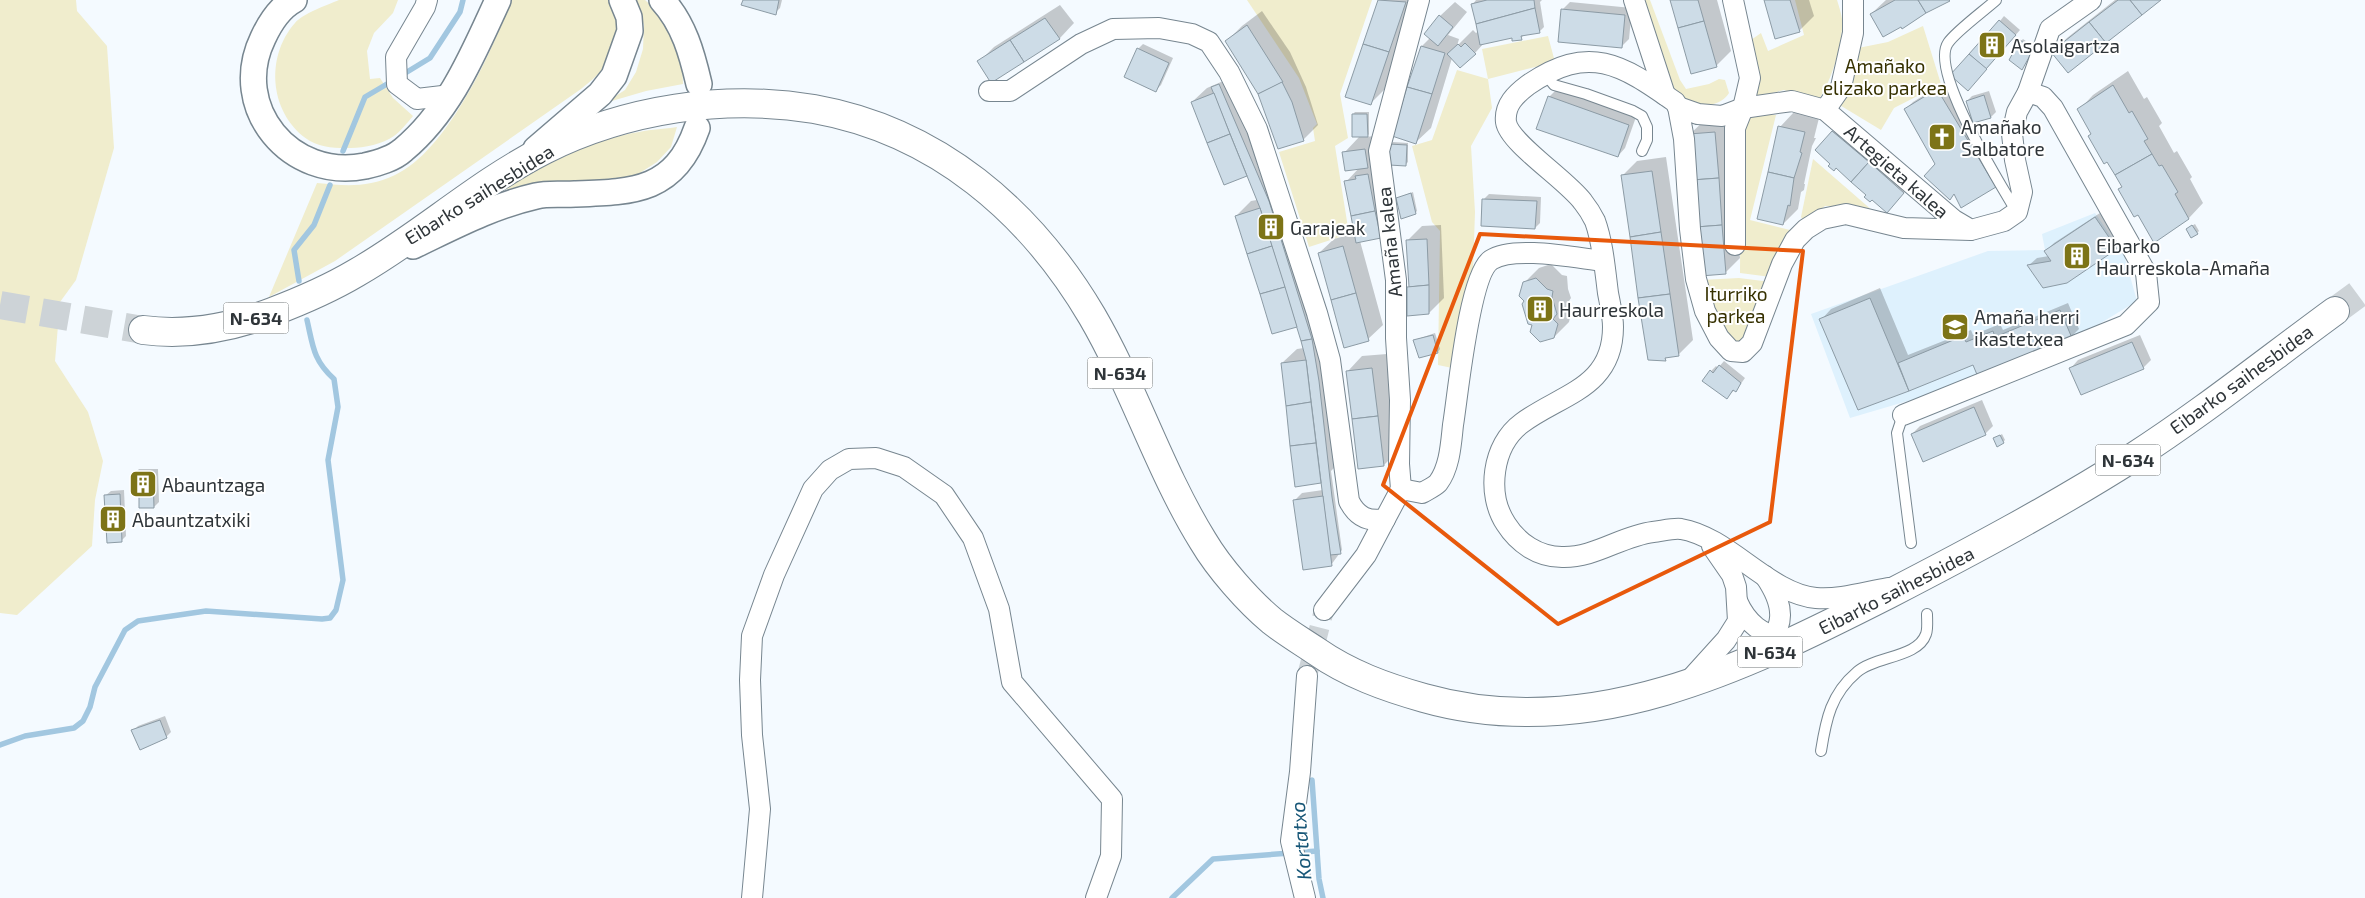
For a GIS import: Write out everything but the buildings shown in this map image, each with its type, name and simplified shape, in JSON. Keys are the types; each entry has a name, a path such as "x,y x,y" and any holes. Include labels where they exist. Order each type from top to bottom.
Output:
{"highway":[{"name":"Eibarko saihesbidea","path":"143,330 167,333 190,332 247,322 309,298 361,271 516,166 576,136 619,121 673,109 734,104 779,105 818,110 852,118 886,130 947,161 982,185 1018,216 1045,249 1093,318 1162,465 1206,547 1270,619 1354,674 1390,688 1442,703 1489,711 1539,713 1602,708 1685,685 1736,667 1805,637 1958,560 2053,507 2139,453 2335,311"}],"street":[{"path":"294,0 287,4 271,22 261,43 254,66 253,90 259,112 273,134 287,149 331,168 353,168 378,163 402,151 429,125 451,95 498,0"},
{"path":"427,0 426,7 396,58 397,84 418,99 451,95"},
{"path":"516,166 600,94 614,76 630,31 630,17 622,0"},
{"path":"662,0 674,13 685,36 699,84"},
{"name":"Amaña kalea","path":"1401,489 1396,280 1379,152 1419,0"},
{"path":"1634,0 1672,101 1684,139 1690,229 1696,279 1704,311 1719,338 1731,351 1743,352 1752,343 1782,264 1795,240 1822,219 1846,214 1904,228 1971,230 2010,217 2022,192 2012,134 2017,112 2028,92 2050,29 2091,0"},
{"path":"1734,0 1750,78 1743,108 1735,128 1735,245"},
{"path":"1853,0 1853,33 1841,87 1825,110 1792,101 1743,108 1722,116 1698,114 1672,101 1634,74 1599,62 1579,62 1559,67 1517,93 1508,107 1506,123 1520,144 1559,176 1583,202 1595,221 1613,326 1610,351 1602,369 1588,383 1565,400 1522,423 1508,437 1494,476 1494,495 1500,515 1515,537 1536,551 1559,557 1585,555 1646,533 1680,529 1704,537 1793,592 1815,598 1836,597 1906,585"},
{"path":"989,91 1010,91 1081,44 1113,29 1159,28 1192,34 1209,42 1230,72 1257,129 1317,313 1330,360 1350,501 1363,518 1373,521 1385,519"},
{"path":"1903,415 2126,325 2149,302 2146,272 2053,108 2043,97 2028,92"},
{"name":"Artegieta kalea","path":"1825,110 1954,220 1971,230"},
{"path":"361,271 500,205 540,195 628,190 652,184 674,170 690,149 697,128"},
{"path":"1324,610 1366,556 1401,489 1422,494 1438,483 1448,460 1468,324 1479,276 1490,260 1507,255 1538,253 1603,261"},
{"path":"752,898 760,809 752,735 750,680 752,636 774,575 813,489 830,470 849,459 876,458 904,467 944,495 973,538 1000,609 1012,682 1112,800 1111,856 1096,898"},
{"path":"1685,685 1733,630 1738,621 1732,575 1704,537"},
{"path":"1736,667 1774,637 1781,623 1780,605 1775,591 1762,573"},
{"path":"1737,602 1750,623 1774,637 1788,639 1805,637"},
{"path":"1305,898 1291,841 1300,772 1307,676"}],"lane":[{"path":"1996,0 1948,43 1944,54 1944,67 1953,94 2010,217"},
{"path":"1546,75 1554,85 1586,94 1634,111 1642,116 1647,127 1646,140 1642,151"},
{"path":"1903,415 1896,433 1912,543"},
{"path":"1822,751 1826,718 1841,688 1858,670 1916,648 1926,634 1927,614"}],"highlighted area":[{"path":"1480,234 1803,251 1770,522 1558,624 1383,485"}],"shaded area":[{"name":"Amaña herri ikastetxea","path":"2095,213 2124,255 2137,301 2073,340 1979,380 1850,418 1811,314 1988,251 2045,250 2042,234"}],"green space":[{"path":"0,0 76,0 77,11 107,46 114,148 76,280 60,302 55,361 88,412 103,461 95,500 92,546 17,615 0,613"},
{"path":"339,0 398,0 393,13 374,33 367,51 370,79 380,78 393,98 413,116 394,136 379,143 356,148 335,148 310,141 286,117 276,86 276,69 279,53 285,37 295,23 309,13"},
{"path":"511,0 609,0 616,17 617,26 614,45 607,63 595,78 581,89 335,261 269,297 317,183 366,184 395,175 414,163 450,123 465,98 480,72"},
{"path":"635,0 645,0 654,8 668,27 681,60 683,84 646,91 605,103 625,90 636,72 643,49 644,25"},
{"path":"1247,0 1372,0 1340,94 1348,138 1335,146 1349,234 1309,247 1279,152 1315,141 1313,128 1317,124 1299,78"},
{"path":"1639,0 1650,0 1680,80 1686,89 1709,84 1719,79 1725,80 1729,93 1725,98 1717,103 1689,106 1671,89"},
{"path":"1795,0 1837,0 1842,19 1842,28 1839,50 1832,74 1817,102 1784,90 1753,98 1751,40 1761,33 1768,51 1804,35"},
{"name":"Amañako elizako parkea","path":"1923,26 1941,84 1894,108 1881,130 1838,104 1858,48 1888,42"},
{"path":"1548,36 1555,62 1488,79 1482,49"},
{"path":"1457,70 1488,79 1492,108 1471,146 1475,212 1473,271 1457,369 1438,365 1440,231 1432,222 1412,146 1432,140"},
{"path":"1749,115 1776,115 1750,220 1794,231 1771,277 1740,273 1741,133"},
{"path":"677,127 671,147 657,162 635,176 501,190 567,155 602,141 644,131"},
{"path":"1813,159 1881,218 1855,206 1825,206 1804,222 1801,217"},
{"name":"Iturriko parkea","path":"1739,278 1771,282 1741,349 1723,336 1701,280"}],"waterway":[{"name":"Abauntzaga","path":"407,72 430,58 460,12 463,0"},
{"name":"Abauntzaga","path":"343,151 365,97 387,84"},
{"name":"Abauntzaga","path":"299,281 294,250 314,225 330,185"},
{"name":"Abauntzaga","path":"0,745 25,736 74,728 83,721 90,707 95,687 125,630 138,621 206,611 322,619 330,618 336,610 343,580 328,460 338,407 334,379 318,359 307,320"},
{"name":"Kortatxo","path":"1312,780 1319,879 1323,898"},
{"path":"1172,898 1213,859 1317,851"}],"tunnel":[{"path":"2335,311 2365,289"},
{"path":"0,305 143,330"},
{"path":"1307,676 1324,610"}],"place":[{"name":"Asolaigartza","path":"1992,45"},
{"name":"Amañako Salbatore","path":"1942,137"},
{"name":"Garajeak","path":"1271,227"},
{"name":"Eibarko Haurreskola-Amaña","path":"2077,256"},
{"name":"Haurreskola","path":"1540,309"},
{"name":"Amaña herri ikastetxea","path":"1955,327"},
{"name":"Abauntzaga","path":"143,484"},
{"name":"Abauntzatxiki","path":"113,519"}]}
